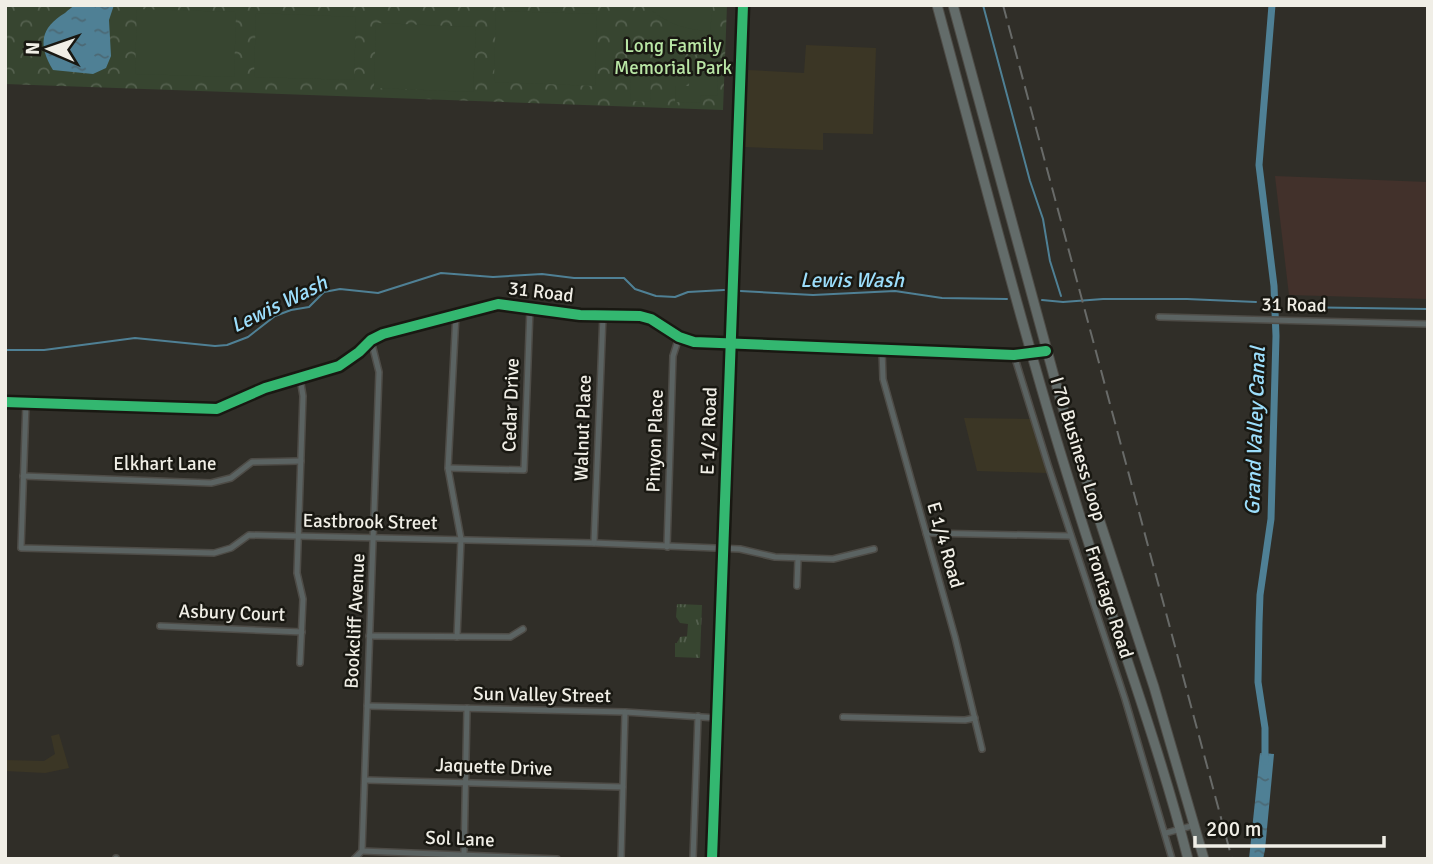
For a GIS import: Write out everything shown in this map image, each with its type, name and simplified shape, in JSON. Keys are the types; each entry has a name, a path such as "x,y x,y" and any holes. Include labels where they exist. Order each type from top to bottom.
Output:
{"main road":[{"name":"I 70 Business Loop","path":"937,5 1031,353 1072,493 1149,721 1188,859"},
{"name":"I 70 Business Loop","path":"953,5 1046,351 1087,486 1154,687 1204,859"}],"street":[{"name":"E 1/2 Road","path":"712,859 743,5"},
{"name":"31 Road","path":"5,402 217,409 253,392 339,366 371,340 394,330 498,304 580,315 640,316 694,342 1014,355 1046,351"},
{"name":"Cedar Drive","path":"448,468 524,470 530,308"},
{"path":"456,314 448,468 461,539 457,637"},
{"name":"Walnut Place","path":"594,543 603,314"},
{"name":"31 Road","path":"1159,317 1428,324"},
{"name":"Pinyon Place","path":"667,547 673,356 679,337"},
{"name":"Bookcliff Avenue","path":"362,851 379,372 371,340"},
{"name":"E 1/4 Road","path":"882,350 883,379 982,749"},
{"name":"Frontage Road","path":"1014,355 1125,699 1172,859"},
{"path":"300,378 303,396 297,573 303,599 300,663"},
{"path":"23,476 26,402"},
{"name":"Elkhart Lane","path":"23,476 211,483 231,478 252,462 301,461"},
{"name":"Eastbrook Street","path":"23,476 21,548 214,553 231,548 249,535 594,543 723,549 798,558 833,559 874,549"},
{"path":"926,533 1071,536"},
{"path":"797,586 798,558"},
{"name":"Asbury Court","path":"160,626 302,632"},
{"path":"369,636 510,637 523,629"},
{"name":"Sun Valley Street","path":"367,706 625,712 717,718"},
{"path":"464,855 467,708"},
{"path":"621,859 625,712"},
{"path":"693,859 698,716"},
{"path":"843,717 975,718"},
{"name":"Jaquette Drive","path":"365,780 623,787"},
{"path":"1166,834 1195,825"},
{"path":"354,859 362,851"},
{"name":"Sol Lane","path":"362,851 557,859"}],"shaded area":[{"path":"806,45 876,48 873,134 823,133 823,150 744,147 748,70 804,73"},
{"path":"1275,176 1428,182 1428,299 1289,295"},
{"path":"964,418 1031,419 1047,473 977,471"},
{"path":"59,734 69,768 45,773 5,771 5,760 44,761 55,754 51,736"}],"green space":[{"name":"Long Family Memorial Park","path":"5,5 727,5 723,110 5,84"},
{"path":"646,5 713,5 710,31 675,24 660,17"},
{"path":"137,9 236,12 234,77 135,74"},
{"path":"496,11 597,14 595,86 494,82"},
{"path":"256,13 356,17 354,80 254,77"},
{"path":"376,23 476,27 473,92 374,88"},
{"path":"631,61 651,62 650,102 630,101"},
{"path":"690,71 718,72 717,96 701,95 700,103 675,102 676,86 689,86"},
{"path":"677,604 702,605 700,658 675,657 675,643 680,637 687,636 688,624 680,623 676,617"}],"water":[{"path":"114,5 109,20 111,56 106,68 93,74 53,70 44,45 46,31 50,25 74,6"},
{"path":"1260,753 1274,754 1265,850 1263,859 1249,859"}],"waterway":[{"path":"983,5 1030,181 1043,219 1050,261 1061,296"},
{"name":"Grand Valley Canal","path":"1265,761 1265,728 1258,682 1259,623 1260,595 1271,519 1276,336 1274,286 1259,165 1272,5"},
{"name":"Lewis Wash","path":"5,350 44,350 135,338 227,345 248,337 275,316 309,307 324,292 340,289 378,293 441,273 493,277 542,274 574,278 624,278 635,289 656,296 675,297 688,292 724,290"},
{"name":"Lewis Wash","path":"740,291 813,295 895,291 942,298 1007,299"},
{"name":"Lewis Wash","path":"1042,300 1063,302 1187,299 1256,302"},
{"name":"Lewis Wash","path":"1289,307 1428,309"}],"railway":[{"path":"1003,5 1232,859"}],"cycle path":[{"path":"712,859 743,5"},
{"path":"5,402 217,409 265,388 339,366 371,340 383,334 498,304 580,315 640,316 694,342 1014,355 1046,351"}]}
